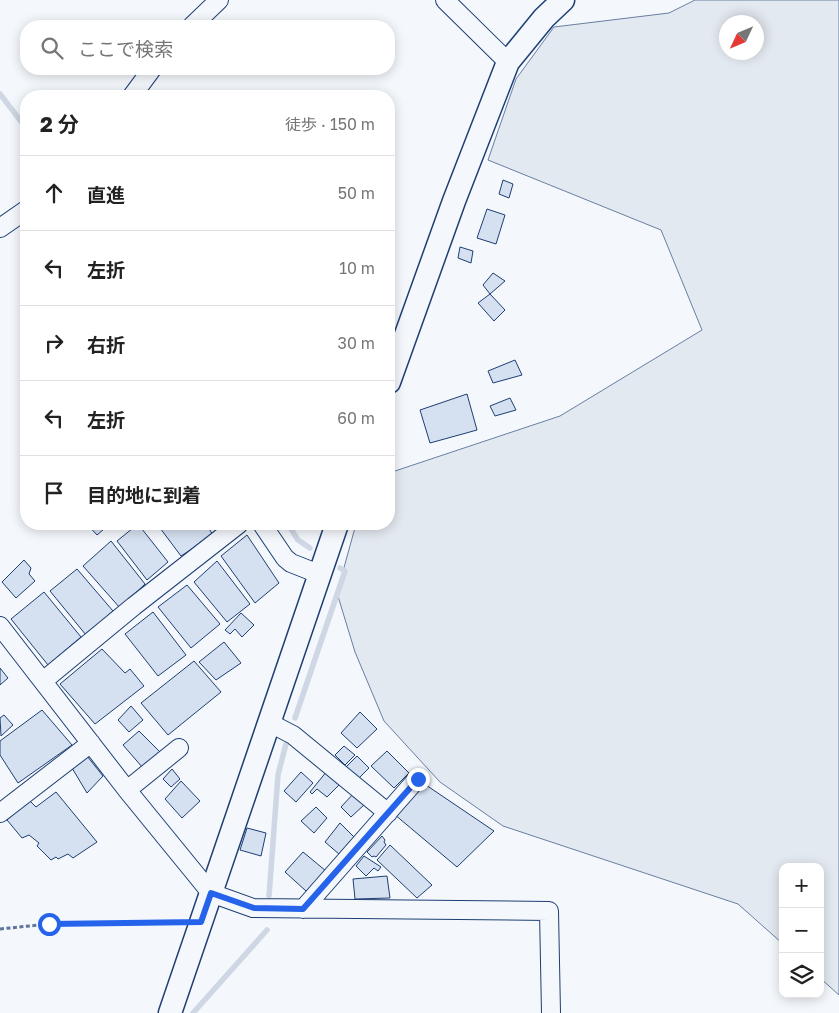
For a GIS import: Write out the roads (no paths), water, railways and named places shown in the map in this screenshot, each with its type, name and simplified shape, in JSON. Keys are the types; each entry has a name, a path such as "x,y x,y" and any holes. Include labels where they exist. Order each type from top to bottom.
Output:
{"street":[{"path":"198,20 219,0"},
{"path":"445,0 508,62"},
{"path":"395,365 454,201 508,62 544,18 563,0"},
{"path":"136,90 148,75"},
{"path":"0,228 20,214"},
{"path":"43,681 134,606 231,530"},
{"path":"266,530 285,558 291,563 319,574"},
{"path":"170,1013 335,530"},
{"path":"1,630 211,893 254,908 549,911 551,1013"},
{"path":"268,722 293,735 388,813"},
{"path":"0,812 91,743"},
{"path":"127,790 179,748"},
{"path":"303,909 418,779"}],"waterway":[{"path":"0,94 20,120"},
{"path":"292,530 298,540 310,548"},
{"path":"295,718 345,571 340,568"},
{"path":"269,896 278,775 286,744"},
{"path":"193,1013 267,930"}]}
